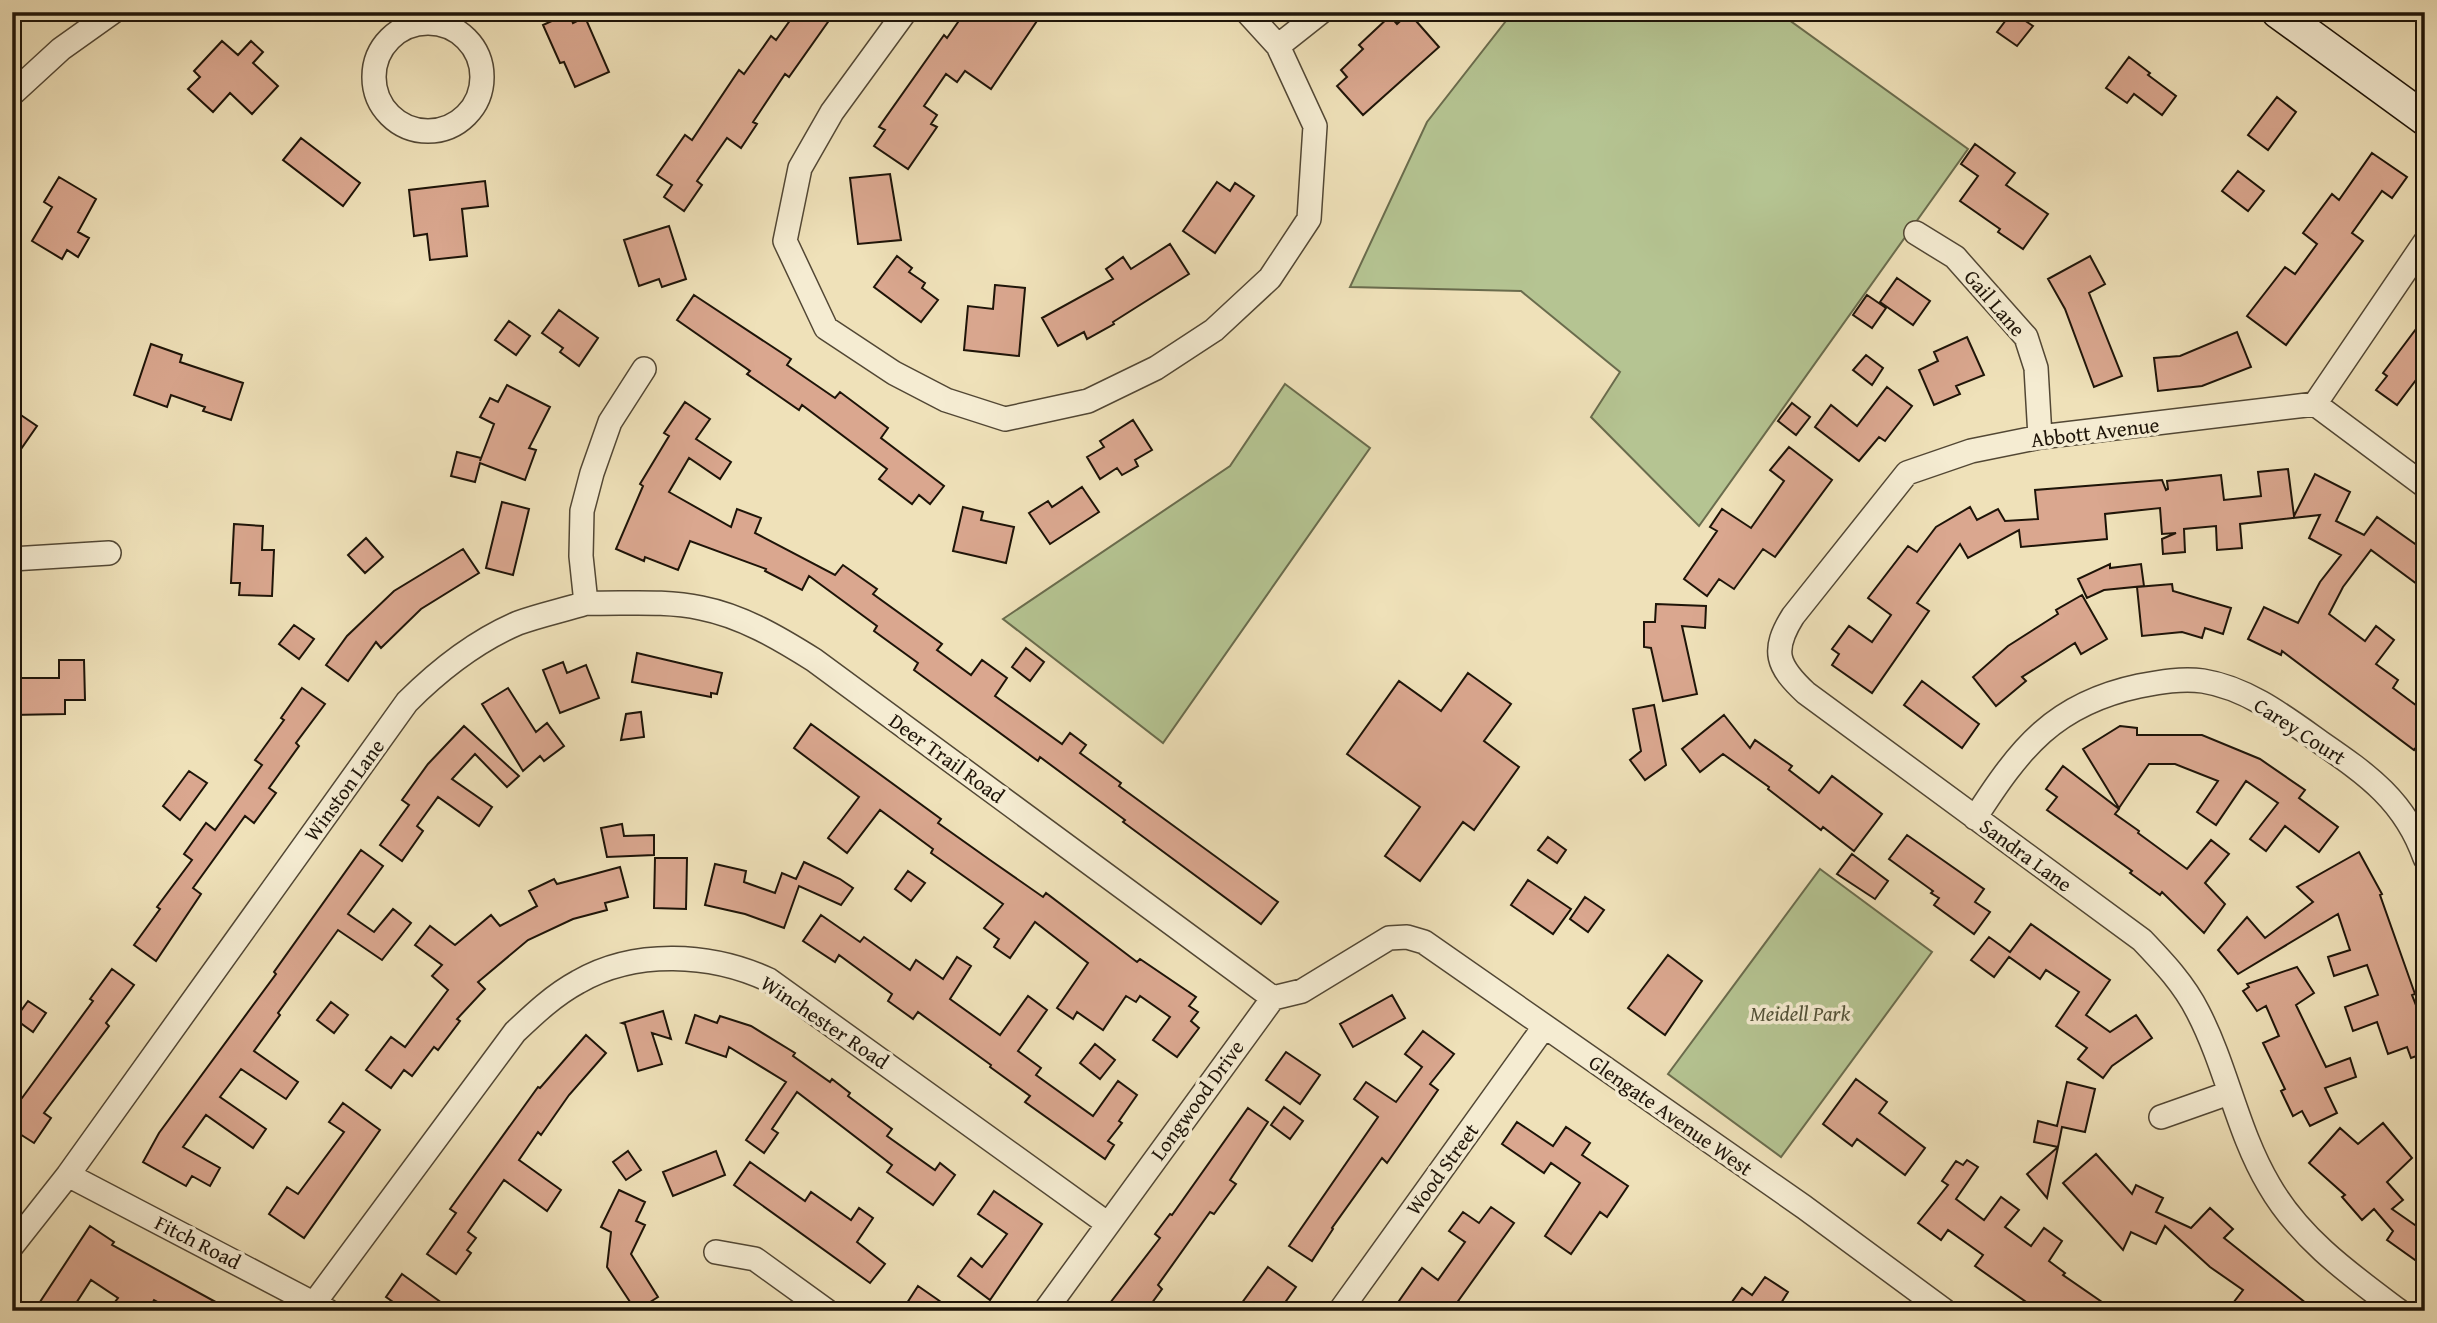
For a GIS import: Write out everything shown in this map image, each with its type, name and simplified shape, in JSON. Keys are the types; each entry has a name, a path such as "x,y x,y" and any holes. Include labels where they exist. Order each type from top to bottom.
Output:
{"main road":[{"path":"2278,12 2425,119"}],"street":[{"path":"12,94 61,48 113,12"},
{"path":"905,12 832,112 800,168 785,241 825,328 894,373 946,400 1005,419 1088,401 1156,368 1214,330 1270,278 1308,219 1315,126 1278,46 1247,12"},
{"path":"1278,46 1321,12"},
{"path":"403,20 443,25 460,33 477,54 481,63 482,81 478,99 468,114 453,125 436,130 419,130 403,124 389,114 380,99 375,83 375,66 382,50 403,20"},
{"name":"Gail Lane","path":"1916,233 1955,257 2026,337 2036,368 2040,437"},
{"path":"2425,242 2315,404 2425,486"},
{"path":"586,603 581,556 582,523 592,472 610,422 644,369"},
{"name":"Abbott Avenue","path":"1778,654 1783,632 1793,616 1907,473 1971,451 2040,437 2315,404"},
{"path":"12,559 109,553"},
{"name":"Deer Trail Road","path":"586,603 701,608 732,617 788,644 814,660 1273,998"},
{"name":"Winston Lane","path":"12,1246 68,1175 407,702 440,670 466,652 517,624 586,603"},
{"name":"Sandra Lane","path":"1778,654 1788,676 1806,694 2142,940 2172,971 2197,1010 2213,1046 2249,1148 2270,1188 2300,1228 2341,1267 2399,1311"},
{"name":"Carey Court","path":"1975,818 2001,778 2028,746 2065,714 2083,704 2128,689 2165,681 2203,681 2242,694 2274,709 2363,772 2389,795 2400,809 2425,858"},
{"name":"Glengate Avenue West","path":"1273,998 1302,991 1389,938 1407,937 1423,942 1804,1207 1945,1311"},
{"name":"Winchester Road","path":"321,1307 514,1032 545,1004 578,982 621,966 646,961 705,960 734,966 769,980 1108,1224"},
{"name":"Longwood Drive","path":"1045,1311 1273,998"},
{"name":"Wood Street","path":"1340,1311 1545,1027"},
{"path":"2161,1117 2229,1093"},
{"name":"Fitch Road","path":"68,1175 321,1307"},
{"path":"716,1252 755,1259 827,1311"}],"green space":[{"path":"1513,12 1778,12 1968,149 1699,526 1591,417 1620,372 1521,291 1350,287 1427,122"},
{"path":"1285,384 1370,448 1163,743 1003,619 1230,466"},
{"name":"Meidell Park","path":"1820,869 1932,952 1781,1157 1668,1074"}],"building":[{"path":"796,12 835,12 789,77 785,74 753,122 757,124 741,148 727,138 697,181 702,185 684,211 664,197 672,185 657,175 685,135 692,140 739,70 744,74 771,36 776,40"},
{"path":"965,12 1043,12 991,89 965,71 957,82 946,74 924,106 937,115 931,124 937,127 908,169 874,146 885,130 879,127 944,35 947,38"},
{"path":"2012,12 2033,26 2017,46 1997,32"},
{"path":"569,13 573,23 585,17 609,72 575,87 564,62 560,63 543,25"},
{"path":"1409,13 1439,47 1363,115 1337,86 1347,77 1341,70 1363,49 1359,45 1390,16 1397,24"},
{"path":"222,41 238,55 251,41 263,52 253,63 278,86 252,114 230,93 213,112 188,89 200,77 194,71"},
{"path":"2129,57 2176,96 2162,115 2134,94 2127,103 2106,88"},
{"path":"2277,97 2296,112 2268,150 2248,135"},
{"path":"301,138 360,183 343,206 283,160"},
{"path":"1975,144 2015,173 2006,185 2048,214 2023,249 1960,201 1978,176 1961,164"},
{"path":"2372,153 2407,177 2392,198 2382,191 2352,233 2363,241 2286,345 2247,316 2285,267 2295,274 2317,244 2303,233 2332,194 2339,200"},
{"path":"2238,171 2264,191 2248,211 2222,191"},
{"path":"890,174 901,240 858,244 850,178"},
{"path":"59,177 96,199 78,232 89,238 78,257 67,250 62,259 32,241 52,207 44,202"},
{"path":"485,181 488,206 462,209 467,256 430,260 427,234 414,236 409,190"},
{"path":"1217,182 1230,191 1235,183 1254,196 1215,253 1183,231"},
{"path":"669,226 686,279 662,287 659,279 639,286 624,240"},
{"path":"1170,244 1189,274 1087,339 1084,332 1058,346 1042,318 1113,279 1106,269 1123,257 1131,269"},
{"path":"897,256 912,268 909,272 925,283 922,288 938,300 921,322 874,287"},
{"path":"2090,256 2105,284 2089,293 2122,376 2094,387 2065,309 2048,279"},
{"path":"1897,278 1930,301 1913,325 1880,302"},
{"path":"995,285 1025,288 1019,356 964,350 968,306 993,309"},
{"path":"694,295 791,359 787,365 835,398 840,392 888,428 881,438 944,486 930,504 919,495 912,504 879,479 887,469 802,405 799,410 747,374 750,371 677,320"},
{"path":"1867,295 1886,308 1872,328 1853,315"},
{"path":"559,310 598,338 579,366 560,352 563,348 542,333"},
{"path":"2425,317 2425,368 2397,405 2376,390 2387,376 2383,373"},
{"path":"509,321 530,336 516,355 495,340"},
{"path":"2237,332 2251,367 2202,386 2158,391 2154,358 2180,356"},
{"path":"1967,337 1984,375 1956,386 1960,394 1934,405 1919,370 1938,361 1934,352"},
{"path":"151,344 182,355 180,362 243,383 231,420 203,411 205,407 171,395 167,407 134,395"},
{"path":"1866,355 1883,368 1872,385 1853,370"},
{"path":"507,385 550,407 529,448 536,450 525,480 480,463 475,482 451,476 457,452 481,458 480,461 494,424 480,417 490,398 498,402"},
{"path":"1887,387 1912,406 1885,441 1879,437 1859,461 1815,427 1831,405 1857,426"},
{"path":"685,402 710,419 696,439 731,462 720,479 689,458 669,492 731,527 737,509 761,518 755,533 835,575 843,565 877,589 873,594 942,644 937,650 971,675 982,660 1007,678 995,696 1062,744 1070,733 1086,745 1080,753 1121,783 1119,786 1278,902 1261,924 1040,757 1038,761 914,670 918,663 874,631 877,626 809,576 802,590 765,571 766,569 690,541 678,570 645,557 644,561 616,549 643,486 640,484 669,436 664,433"},
{"path":"1792,403 1810,417 1796,435 1778,421"},
{"path":"12,409 37,426 12,462"},
{"path":"1133,420 1152,450 1135,460 1138,466 1122,475 1117,468 1100,479 1087,457 1104,447 1100,441"},
{"path":"1789,447 1832,480 1775,557 1763,549 1734,589 1719,579 1707,596 1684,579 1717,531 1710,527 1722,509 1751,528 1784,481 1770,470"},
{"path":"2288,469 2294,516 2315,474 2350,492 2336,521 2364,535 2377,517 2425,551 2425,590 2371,550 2343,587 2329,614 2365,641 2376,626 2394,640 2376,664 2398,680 2393,688 2425,712 2425,735 2414,750 2282,651 2281,655 2248,639 2264,607 2298,623 2320,582 2341,555 2309,538 2320,515 2240,524 2242,548 2217,550 2216,526 2184,529 2185,552 2163,554 2162,539 2176,533 2162,534 2160,508 2105,514 2107,539 2021,547 2019,530 1968,558 1960,544 1917,603 1929,611 1872,693 1832,665 1839,654 1832,649 1849,626 1872,642 1891,615 1868,598 1908,546 1917,552 1936,527 1970,507 1977,520 1998,509 2005,521 2038,519 2035,490 2162,480 2166,490 2167,481 2221,475 2224,500 2261,496 2258,472"},
{"path":"1082,487 1099,512 1050,544 1029,513 1048,501 1052,507"},
{"path":"502,502 529,509 513,575 486,568"},
{"path":"963,507 983,512 981,520 1014,527 1006,563 953,551"},
{"path":"234,524 263,526 262,550 274,550 272,596 239,595 240,583 231,583"},
{"path":"366,538 383,557 365,573 348,555"},
{"path":"463,549 479,573 421,609 381,648 376,642 348,681 326,665 347,636 394,591"},
{"path":"2110,564 2110,568 2141,564 2144,586 2104,590 2087,598 2078,579"},
{"path":"2172,584 2173,591 2231,608 2223,634 2205,628 2202,638 2182,632 2142,636 2137,587"},
{"path":"2082,595 2107,639 2081,654 2075,643 2022,677 2026,681 1996,706 1973,677 2008,646 2058,614 2056,610"},
{"path":"1656,604 1706,606 1705,628 1682,626 1697,694 1663,701 1651,648 1644,647 1644,622 1655,622"},
{"path":"294,625 314,639 299,659 279,644"},
{"path":"1026,648 1044,662 1030,681 1012,667"},
{"path":"637,653 722,673 717,694 711,693 711,697 632,682"},
{"path":"59,660 84,660 85,700 65,700 65,714 12,715 12,678 59,678"},
{"path":"563,662 567,673 586,665 599,698 560,713 543,670"},
{"path":"1468,673 1511,704 1484,741 1519,767 1474,830 1463,822 1420,881 1385,856 1420,807 1347,754 1399,681 1441,711"},
{"path":"1922,681 1979,724 1962,748 1904,705"},
{"path":"302,688 325,704 296,743 299,746 269,788 276,793 254,823 245,816 193,888 201,894 156,961 134,945 160,909 157,907 192,860 184,854 206,823 215,830 262,765 255,760 284,720 281,718"},
{"path":"508,688 536,732 547,723 564,746 544,761 540,756 523,771 482,704"},
{"path":"1654,705 1666,765 1645,780 1630,760 1641,751 1633,709"},
{"path":"641,712 644,737 621,740 626,714"},
{"path":"1724,715 1750,748 1755,740 1792,766 1789,770 1819,793 1832,776 1882,814 1854,851 1823,827 1821,830 1768,789 1769,787 1723,754 1700,772 1682,749"},
{"path":"811,724 941,819 938,823 990,860 1043,897 1046,893 1137,962 1140,959 1196,997 1189,1006 1198,1012 1191,1021 1199,1028 1177,1057 1153,1040 1170,1017 1140,996 1136,1002 1126,996 1103,1030 1077,1012 1073,1019 1057,1008 1088,963 1035,922 1010,958 994,947 999,939 984,928 1003,904 931,853 933,849 880,810 847,853 828,838 859,797 794,748"},
{"path":"464,726 519,776 507,787 475,754 452,779 492,807 479,826 438,797 417,826 423,831 402,861 380,845 409,805 402,800 428,764"},
{"path":"2120,726 2137,728 2137,735 2202,735 2260,759 2305,790 2299,798 2338,827 2319,852 2285,826 2266,851 2250,839 2278,803 2246,781 2216,825 2197,812 2218,781 2175,764 2149,764 2119,808 2083,749"},
{"path":"2063,766 2119,809 2115,814 2187,869 2211,840 2229,854 2205,883 2225,904 2204,933 2162,892 2160,895 2130,873 2132,871 2047,810 2057,797 2046,789"},
{"path":"189,771 207,783 180,820 163,806"},
{"path":"622,824 624,836 654,835 654,855 607,857 601,828"},
{"path":"1907,835 1984,889 1975,902 1990,912 1974,934 1934,905 1939,898 1931,893 1933,891 1889,859"},
{"path":"1548,837 1566,850 1557,863 1538,850"},
{"path":"361,850 383,866 348,914 374,932 393,909 411,923 382,960 338,930 278,1013 280,1015 254,1051 298,1082 286,1099 241,1069 220,1097 266,1129 253,1148 206,1115 183,1147 220,1168 210,1186 192,1176 186,1186 143,1162 159,1133 276,974 274,972"},
{"path":"2359,852 2382,894 2380,895 2415,994 2412,995 2425,1028 2425,1053 2411,1058 2407,1047 2388,1054 2377,1022 2353,1031 2345,1007 2378,995 2367,965 2334,976 2328,957 2350,950 2338,914 2238,974 2218,950 2247,917 2265,938 2313,902 2297,887"},
{"path":"1852,854 1888,881 1875,899 1837,874"},
{"path":"655,858 687,858 686,909 654,908"},
{"path":"804,862 853,888 841,905 799,886 784,928 745,914 705,905 715,864 746,871 744,882 775,893 782,873 796,879"},
{"path":"620,867 628,897 605,903 607,910 573,919 528,940 478,982 485,989 457,1019 460,1021 438,1050 434,1047 412,1076 404,1070 391,1088 366,1070 391,1037 405,1047 448,990 432,976 442,965 415,945 430,926 455,945 491,915 500,926 537,906 529,891 554,879 557,884"},
{"path":"908,871 925,883 911,901 895,889"},
{"path":"1528,880 1571,909 1553,934 1511,905"},
{"path":"1585,897 1604,910 1588,932 1570,919"},
{"path":"821,915 860,942 864,937 910,970 916,960 943,979 957,957 971,966 950,999 1000,1035 1028,996 1047,1010 1018,1051 1041,1068 1036,1075 1093,1116 1118,1081 1137,1095 1119,1121 1122,1123 1108,1141 1114,1145 1105,1159 1025,1102 1030,1096 918,1012 913,1019 888,1001 892,994 839,955 835,962 803,941"},
{"path":"2031,924 2110,980 2086,1015 2110,1032 2136,1015 2152,1038 2112,1066 2103,1078 2078,1059 2087,1048 2056,1026 2079,992 2046,970 2040,979 2009,957 1994,977 1971,960 1989,937 2010,952"},
{"path":"1668,955 1702,981 1665,1035 1628,1008"},
{"path":"2297,967 2314,993 2296,1005 2326,1067 2350,1058 2356,1077 2325,1088 2337,1113 2310,1126 2302,1111 2293,1116 2281,1091 2285,1089 2263,1043 2279,1036 2266,1006 2257,1011 2243,991 2249,987 2247,984"},
{"path":"112,969 134,985 106,1023 109,1026 44,1113 51,1118 34,1143 12,1129 12,1092 22,1098 93,1001 90,999"},
{"path":"1392,995 1405,1018 1353,1047 1340,1024"},
{"path":"28,1001 46,1013 33,1032 15,1019"},
{"path":"331,1002 348,1015 334,1033 317,1020"},
{"path":"663,1011 671,1039 652,1033 662,1064 638,1071 625,1024 622,1023"},
{"path":"695,1015 717,1023 720,1016 751,1026 795,1053 793,1056 830,1082 832,1079 850,1093 848,1096 892,1129 887,1136 935,1170 940,1163 955,1175 933,1205 887,1172 892,1165 797,1092 772,1129 778,1133 764,1153 746,1140 786,1082 729,1047 726,1057 686,1043"},
{"path":"1423,1031 1454,1054 1430,1084 1438,1090 1387,1163 1382,1158 1312,1261 1289,1246 1378,1117 1354,1099 1366,1082 1396,1102 1422,1067 1405,1054"},
{"path":"586,1035 606,1053 569,1095 541,1135 538,1132 519,1160 561,1190 547,1211 504,1180 468,1232 476,1238 467,1250 471,1253 456,1274 427,1254 456,1213 450,1209 538,1087 540,1088"},
{"path":"1095,1044 1115,1060 1100,1079 1080,1063"},
{"path":"1286,1052 1320,1075 1300,1104 1266,1080"},
{"path":"1856,1079 1887,1102 1879,1113 1925,1148 1905,1175 1857,1139 1852,1146 1823,1124"},
{"path":"2067,1082 2095,1089 2085,1132 2062,1127 2058,1147 2034,1142 2038,1121 2057,1126"},
{"path":"343,1103 380,1130 304,1238 269,1214 287,1187 298,1194 344,1132 329,1122"},
{"path":"1284,1107 1303,1121 1290,1139 1271,1125"},
{"path":"1248,1108 1268,1122 1230,1180 1236,1184 1214,1214 1210,1212 1158,1285 1162,1289 1146,1311 1120,1311 1110,1303 1160,1238 1155,1234 1170,1214 1172,1215"},
{"path":"1517,1122 1553,1146 1566,1127 1590,1143 1582,1155 1628,1186 1607,1217 1600,1212 1571,1254 1545,1236 1580,1183 1551,1163 1544,1173 1502,1144"},
{"path":"2383,1123 2412,1158 2387,1182 2403,1200 2392,1209 2425,1232 2425,1267 2387,1240 2393,1231 2374,1209 2362,1220 2342,1197 2345,1195 2309,1163 2340,1128 2358,1144"},
{"path":"2058,1147 2047,1198 2027,1174"},
{"path":"628,1151 641,1170 626,1180 613,1162"},
{"path":"716,1151 725,1175 673,1196 663,1172"},
{"path":"2096,1154 2132,1194 2136,1185 2163,1198 2156,1212 2191,1228 2210,1208 2233,1229 2224,1238 2316,1311 2227,1311 2243,1290 2210,1267 2165,1226 2156,1244 2131,1232 2123,1250 2063,1183"},
{"path":"1967,1160 1978,1167 1956,1199 1984,1220 2001,1197 2019,1210 2005,1227 2031,1246 2044,1228 2062,1241 2049,1261 2065,1273 2063,1275 2115,1311 2039,1311 1975,1266 1983,1255 1948,1230 1941,1240 1918,1223 1948,1185 1942,1181 1956,1161 1963,1165"},
{"path":"750,1162 805,1201 811,1192 851,1220 859,1208 873,1218 857,1242 885,1264 870,1283 734,1185"},
{"path":"619,1190 645,1202 636,1221 645,1225 631,1254 658,1297 636,1311 607,1267 611,1232 601,1227"},
{"path":"994,1191 1042,1224 990,1300 958,1276 971,1258 982,1267 1007,1234 978,1214"},
{"path":"1491,1207 1514,1223 1451,1311 1392,1311 1422,1268 1438,1280 1465,1242 1449,1231 1463,1212 1479,1223"},
{"path":"90,1226 114,1242 112,1245 232,1311 174,1311 154,1300 148,1311 131,1311 115,1302 118,1298 91,1280 71,1311 34,1311"},
{"path":"1268,1267 1296,1287 1279,1311 1236,1311"},
{"path":"402,1274 453,1311 406,1311 386,1297"},
{"path":"1765,1277 1788,1292 1776,1311 1741,1311 1732,1302 1742,1288 1752,1295"},
{"path":"918,1286 954,1311 918,1311 907,1303"}]}
